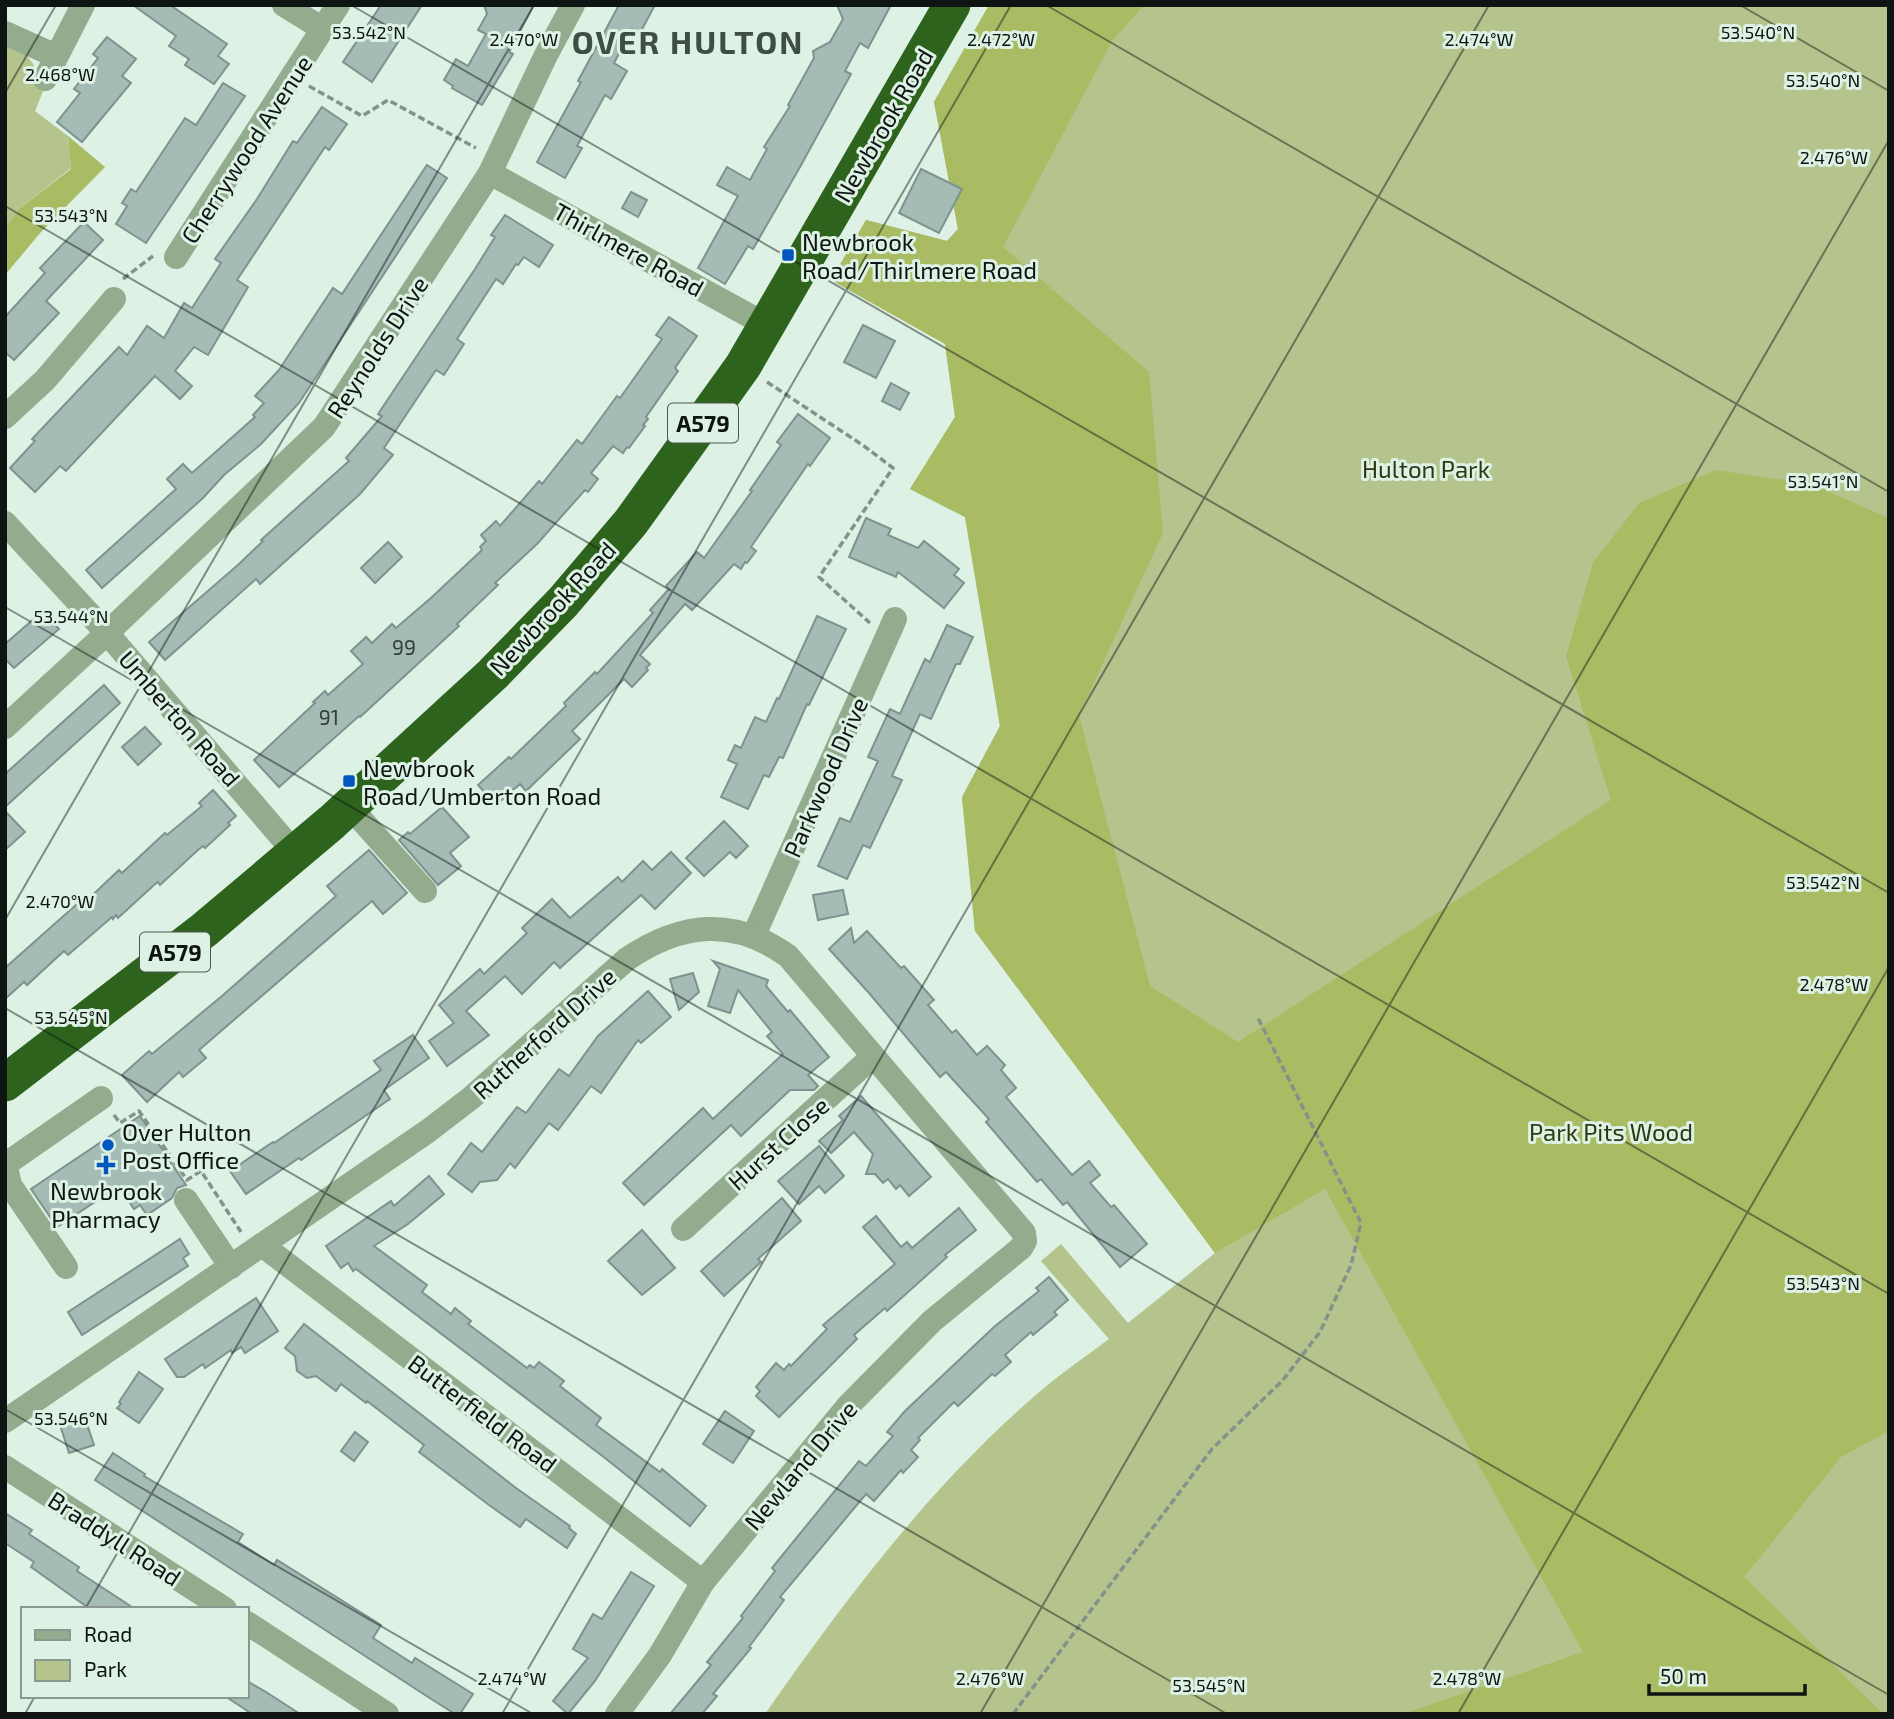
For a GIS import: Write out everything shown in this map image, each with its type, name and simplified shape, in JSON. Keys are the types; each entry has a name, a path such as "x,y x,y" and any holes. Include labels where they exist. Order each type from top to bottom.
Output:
{"highway":[{"name":"Newbrook Road","path":"5,1083 204,930 349,807 493,674 563,602 631,522 743,366 952,5"}],"street":[{"path":"45,79 83,5"},
{"path":"284,5 323,29"},
{"name":"Cherrywood Avenue","path":"176,257 338,5"},
{"name":"Reynolds Drive","path":"5,727 107,634 324,427 494,166 545,55 573,5"},
{"path":"5,33 56,55"},
{"name":"Thirlmere Road","path":"494,166 768,326"},
{"path":"5,417 45,380 102,303"},
{"name":"Umberton Road","path":"5,523 107,634 295,853"},
{"name":"Parkwood Drive","path":"754,935 891,623"},
{"path":"349,807 425,891"},
{"name":"Rutherford Drive","path":"5,1421 428,1131 471,1098 648,944 673,935 701,930 727,929 754,935 788,956 1024,1233 1025,1241 1021,1248"},
{"name":"Hurst Close","path":"682,1228 872,1057"},
{"path":"66,1266 9,1185 6,1163 101,1098"},
{"path":"186,1200 231,1267"},
{"name":"Butterfield Road","path":"258,1248 703,1582"},
{"name":"Newland Drive","path":"617,1714 660,1655 703,1582 847,1407 932,1321 1021,1248"},
{"name":"Braddyll Road","path":"5,1466 222,1607"},
{"path":"248,1624 387,1714"}],"path":[{"path":"293,77 362,116 388,100 494,166"},
{"path":"102,303 114,286 155,256 176,257"},
{"path":"743,366 893,468 819,578 891,623"},
{"path":"1013,1714 1212,1449 1283,1380 1320,1332 1351,1265 1361,1223 1258,1018"},
{"path":"101,1098 120,1123 139,1111 187,1180 201,1171 258,1248"}],"green space":[{"name":"Hulton Park","path":"989,5 1889,5 1889,1714 765,1714 858,1587 925,1505 998,1429 1037,1394 1109,1339 1041,1261 1061,1244 1128,1323 1215,1253 975,931 962,797 1000,726 965,517 910,489 955,417 945,344 831,280 866,220 947,241 958,229 934,102"},
{"name":"Park Pits Wood","path":"989,5 1144,5 1112,41 1003,247 1149,372 1163,533 1079,715 1150,986 1238,1042 1611,800 1566,656 1593,563 1639,503 1716,470 1811,484 1889,518 1889,1431 1841,1457 1744,1577 1883,1714 1403,1714 1583,1652 1325,1189 1215,1253 975,931 962,797 1000,726 965,517 910,489 955,417 945,344 831,280 866,220 947,241 958,229 934,102"},
{"path":"5,46 26,55 34,65 33,82 44,89 35,111 68,136 71,168 19,209 5,228"},
{"path":"68,136 105,167 41,232 5,275 5,228 19,209 71,169"}],"building":[{"path":"133,5 170,5 227,44 218,56 229,64 214,84 185,65 189,59 169,46 176,36"},
{"path":"381,5 422,5 372,82 343,62"},
{"path":"484,5 534,5 509,52 513,54 482,105 452,88 453,86 444,80 456,59 468,66 486,34 478,30 487,14"},
{"path":"619,5 655,5 640,33 632,29 614,63 627,71 611,99 605,95 577,146 582,148 565,178 537,162"},
{"path":"837,5 891,5 868,48 860,43 845,71 851,74 800,167 753,249 748,246 725,284 698,268 738,196 717,185 727,167 750,180 767,149 764,147 790,106 788,105 814,58 813,51 830,42 843,19"},
{"path":"107,37 136,59 122,76 131,83 82,142 57,122 80,93 74,89 98,58 93,54"},
{"path":"223,83 245,96 146,243 116,224 127,206 122,203 131,189 136,192 185,118 196,125"},
{"path":"322,107 347,124 329,150 325,147 237,280 248,287 208,355 194,347 175,371 192,386 180,399 155,376 66,471 60,466 35,492 10,468 35,441 32,439 119,347 127,355 147,326 164,338 184,303 192,308 221,263 215,259 293,141 297,143"},
{"path":"427,165 447,178 299,403 261,444 102,588 86,570 176,489 167,479 183,464 192,473 255,417 253,415 264,403 255,396 279,370 333,288 342,294"},
{"path":"921,169 962,189 939,233 899,213"},
{"path":"631,192 647,200 638,217 622,208"},
{"path":"505,215 553,245 539,267 524,257 503,284 496,279 457,339 464,344 444,375 436,370 384,448 393,455 360,494 260,584 256,579 165,660 149,642 239,564 263,541 261,540 349,461 346,458 382,416 378,414 475,269 495,237 491,235"},
{"path":"84,222 103,240 46,301 59,313 14,360 5,352 5,317 45,273 40,268"},
{"path":"669,317 697,336 675,368 678,371 646,417 648,419 643,425 645,426 629,448 623,453 613,446 591,473 598,479 588,492 585,490 537,544 495,583 498,585 457,624 459,626 279,787 254,760 325,691 328,695 363,664 351,651 366,637 372,643 392,624 396,628 432,597 482,550 480,547 486,541 481,535 496,521 500,526 539,481 542,484 577,440 582,444 617,396 620,398 662,339 656,335"},
{"path":"863,325 895,341 876,378 844,362"},
{"path":"891,383 909,393 900,410 882,401"},
{"path":"798,414 830,438 810,466 808,464 751,547 756,551 747,563 745,562 741,569 734,564 692,610 685,604 640,655 650,664 646,668 648,670 632,687 624,679 572,731 580,739 526,791 520,784 496,805 478,785 509,757 511,759 566,706 564,703 595,672 597,674 653,613 650,610 669,589 666,586 697,552 704,558 752,491 750,490 781,445 777,442"},
{"path":"866,518 891,529 888,535 918,548 924,541 959,569 954,575 964,583 944,608 898,572 896,577 849,557"},
{"path":"388,542 402,557 375,583 361,568"},
{"path":"43,611 59,629 14,668 5,659 5,644"},
{"path":"817,616 846,629 809,705 807,704 783,758 779,757 769,777 764,775 748,809 721,797 737,764 728,760 735,745 741,748 755,717 766,722"},
{"path":"947,625 973,637 960,664 956,664 931,719 920,714 892,776 902,780 870,848 863,845 847,879 818,866 840,818 850,822 878,761 868,757 890,709 900,714 925,659 930,662"},
{"path":"104,685 120,703 5,807 5,774"},
{"path":"145,727 161,744 138,765 122,747"},
{"path":"213,790 236,816 228,823 230,825 160,885 158,882 154,885 118,918 116,915 113,919 112,917 68,955 64,951 27,985 24,982 5,999 5,968 78,903 81,906 119,870 122,873 165,833 167,835 202,806 199,803"},
{"path":"442,807 469,837 450,853 461,866 438,885 399,840"},
{"path":"5,811 25,832 5,850"},
{"path":"724,821 748,846 736,858 730,852 704,876 686,858"},
{"path":"369,850 407,893 383,914 372,901 199,1050 206,1058 183,1077 179,1072 147,1102 122,1075 149,1051 152,1054 222,996 336,896 327,886"},
{"path":"671,852 691,873 655,909 641,895 560,968 554,962 522,994 505,976 466,1011 489,1035 447,1066 429,1041 454,1023 439,1005 480,969 484,974 527,933 522,928 552,899 570,918 618,877 622,882 643,861 652,870"},
{"path":"843,890 848,914 818,920 813,895"},
{"path":"851,928 854,943 867,931 901,968 904,966 934,1000 928,1005 952,1033 956,1030 977,1055 987,1046 1005,1065 1001,1070 1016,1088 1006,1097 1072,1175 1089,1161 1100,1175 1090,1183 1111,1207 1114,1205 1147,1244 1120,1267 1067,1202 1063,1205 1041,1179 1037,1182 986,1122 989,1119 946,1072 940,1077 829,949"},
{"path":"713,961 768,980 766,986 829,1057 808,1075 818,1086 814,1090 790,1090 741,1136 731,1125 644,1205 623,1183 703,1108 713,1119 783,1054 767,1036 772,1032 738,990 730,1013 708,1006 720,969"},
{"path":"693,973 699,992 679,1010 670,979"},
{"path":"648,991 671,1017 641,1043 638,1040 601,1093 591,1086 558,1130 549,1123 515,1168 510,1163 497,1180 480,1182 472,1192 448,1174 471,1143 482,1152 517,1107 526,1113 559,1069 569,1076 598,1036"},
{"path":"413,1035 429,1058 384,1090 390,1099 246,1194 230,1171 381,1070 374,1061"},
{"path":"861,1096 931,1177 909,1196 900,1185 896,1189 888,1179 883,1183 875,1174 866,1174 873,1154 854,1132 831,1153 819,1141 843,1120 839,1116"},
{"path":"140,1116 186,1185 177,1188 172,1198 147,1215 140,1205 134,1209 119,1186 57,1227 31,1189"},
{"path":"819,1146 844,1176 825,1193 819,1186 799,1204 778,1181"},
{"path":"429,1176 444,1194 408,1224 374,1246 427,1285 422,1292 451,1314 455,1308 471,1321 468,1324 527,1368 530,1365 534,1368 539,1362 564,1381 560,1386 601,1418 596,1425 660,1472 662,1469 706,1506 690,1526 356,1269 353,1271 348,1263 341,1268 326,1246 391,1201 394,1206"},
{"path":"782,1198 801,1221 758,1259 761,1262 724,1296 701,1271"},
{"path":"959,1208 976,1230 945,1255 947,1257 887,1311 885,1308 854,1335 857,1339 779,1417 756,1396 760,1391 756,1387 776,1363 784,1370 789,1364 791,1366 827,1329 823,1325 895,1264 863,1227 876,1216 901,1247 907,1242 912,1248"},
{"path":"642,1230 675,1268 642,1295 608,1261"},
{"path":"180,1239 189,1254 183,1258 188,1266 82,1335 68,1312"},
{"path":"1049,1277 1068,1300 1054,1312 1057,1315 1033,1335 1031,1332 1005,1355 1011,1362 995,1376 992,1374 958,1406 954,1402 918,1438 920,1440 911,1450 918,1457 903,1473 901,1470 874,1501 866,1494 780,1597 784,1600 749,1647 751,1648 713,1694 717,1696 702,1714 670,1714 711,1665 707,1662 743,1618 741,1616 775,1571 772,1568 859,1461 866,1466 893,1436 887,1432 905,1411 994,1327 1039,1291 1036,1288"},
{"path":"256,1298 278,1331 245,1353 241,1347 232,1353 231,1350 205,1368 203,1364 184,1377 177,1377 165,1359"},
{"path":"304,1324 516,1488 570,1526 576,1534 567,1548 526,1519 520,1527 489,1505 419,1452 424,1445 367,1401 366,1403 341,1384 336,1391 316,1376 307,1378 297,1371 295,1356 285,1348"},
{"path":"139,1372 163,1389 139,1423 117,1408"},
{"path":"725,1411 754,1431 733,1463 703,1444"},
{"path":"85,1418 94,1445 69,1453 60,1425"},
{"path":"355,1432 368,1442 354,1461 341,1451"},
{"path":"113,1453 145,1474 144,1476 243,1534 238,1542 274,1565 277,1560 381,1625 373,1638 412,1663 415,1658 473,1694 460,1714 455,1714 425,1695 95,1480"},
{"path":"5,1513 32,1530 29,1534 79,1567 77,1571 132,1607 87,1607 31,1567 34,1562 5,1543"},
{"path":"631,1572 654,1586 595,1681 568,1714 553,1701 588,1658 573,1649 593,1614 602,1619"},
{"path":"248,1682 300,1714 252,1714 228,1698 248,1698"}],"place":[{"name":"Newbrook Road/Thirlmere Road","path":"788,255"},
{"name":"Newbrook Road/Umberton Road","path":"349,781"},
{"name":"Over Hulton Post Office","path":"108,1145"},
{"name":"Newbrook Pharmacy","path":"106,1165"}],"district":[{"name":"OVER HULTON","path":"688,41"}]}
